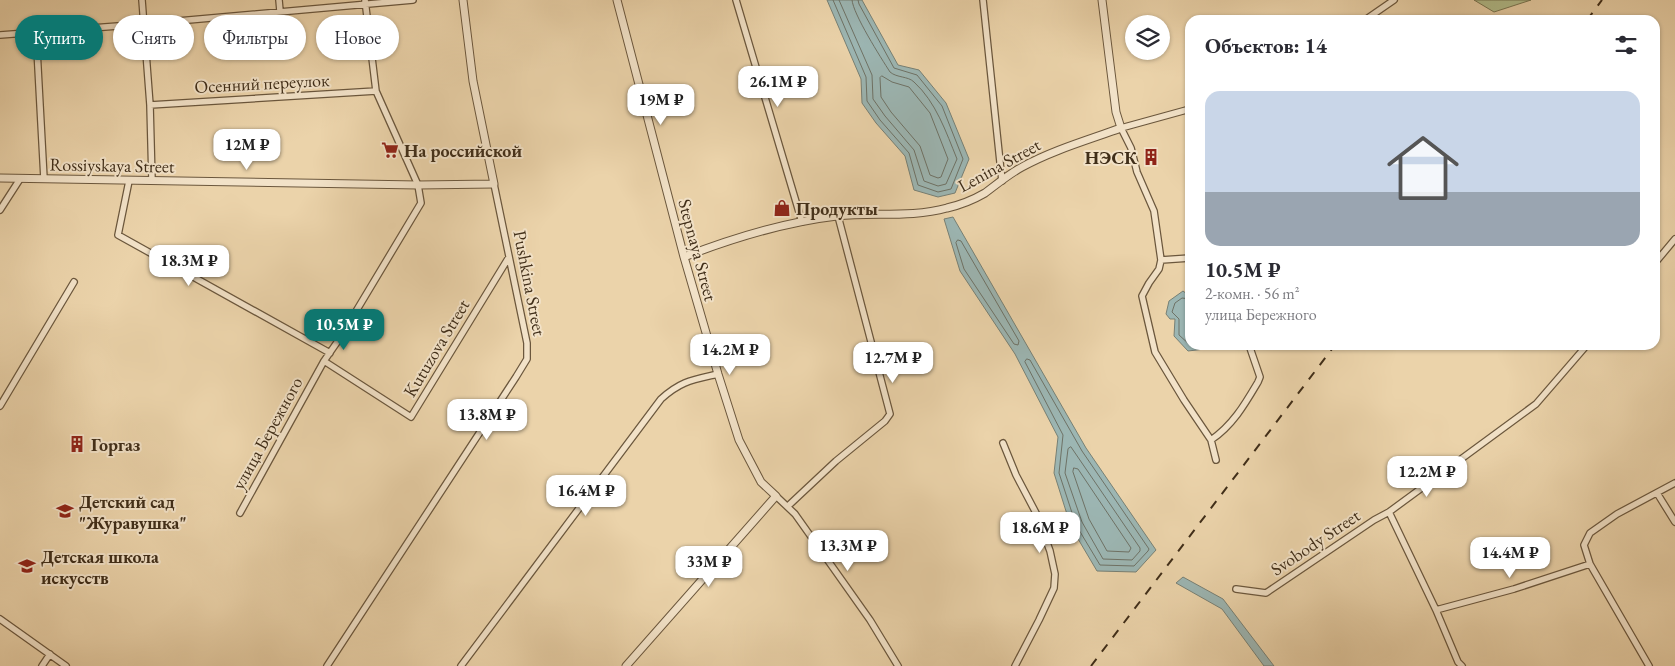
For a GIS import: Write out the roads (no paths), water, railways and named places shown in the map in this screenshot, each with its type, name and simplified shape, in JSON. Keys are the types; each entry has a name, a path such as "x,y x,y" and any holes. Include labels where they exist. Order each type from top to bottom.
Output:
{"street":[{"path":"142,0 143,15"},
{"path":"279,0 280,11"},
{"path":"194,19 365,2 413,0"},
{"name":"Pushkina Street","path":"327,666 516,378 526,359 527,343 473,82 463,0"},
{"name":"Stepnaya Street","path":"617,0 684,257 739,440 761,482 788,506 870,620 898,666"},
{"path":"736,0 802,222"},
{"path":"982,0 1002,181"},
{"path":"1102,0 1116,112 1121,128 1131,148 1137,172 1154,211 1161,260 1159,269 1149,282 1142,296 1155,352 1211,440 1216,460"},
{"path":"1372,15 1394,0"},
{"path":"365,2 376,91 418,185"},
{"path":"0,35 15,33"},
{"path":"38,60 44,178"},
{"path":"147,60 152,181"},
{"name":"Осенний переулок","path":"150,105 376,91"},
{"name":"Lenina Street","path":"684,257 721,242 802,222 838,216 913,213 944,209 964,203 983,194 1021,167 1055,152 1121,128 1185,110"},
{"name":"Rossiyskaya Street","path":"0,178 418,185 494,184"},
{"path":"0,210 20,179"},
{"path":"129,181 118,235 330,353"},
{"name":"улица Бережного","path":"240,513 324,361 340,338 420,203 418,185"},
{"path":"788,506 836,461 885,421 890,414 838,216"},
{"path":"1660,257 1675,239"},
{"name":"Kutuzova Street","path":"324,361 411,417 509,257"},
{"path":"1161,260 1185,258"},
{"path":"0,406 74,282"},
{"path":"1211,440 1240,413 1260,377 1251,350"},
{"name":"Svobody Street","path":"1236,589 1266,593 1374,520 1389,512 1536,404 1583,350"},
{"path":"461,666 661,399 674,388 688,380 718,374"},
{"path":"1003,443 1016,475 1036,513 1056,574 1054,588 1015,666"},
{"path":"1649,666 1590,564 1584,546 1590,533 1618,514 1675,483"},
{"path":"1657,493 1675,522"},
{"path":"626,666 776,496"},
{"path":"1389,512 1436,610 1458,662 1462,666"},
{"path":"1436,610 1514,589 1590,564"},
{"path":"0,619 66,666"},
{"path":"42,666 50,654"}],"water":[{"path":"827,0 862,0 898,65 919,70 946,103 969,159 955,193 938,197 914,190 905,156 876,123 862,103 861,79"},
{"path":"953,217 1086,448 1156,550 1136,572 1097,571 1071,527 1054,473 1058,437 1015,354 960,271 944,219"},
{"path":"1183,291 1185,292 1185,348 1174,336 1175,319 1170,319 1166,314 1169,301"},
{"path":"1183,577 1223,599 1274,666 1264,666 1222,609 1176,583"}],"railway":[{"path":"1591,15 1602,0"},
{"path":"1091,666 1331,350"}],"place":[{"name":"На российской","path":"390,150"},
{"name":"НЭСК","path":"1151,157"},
{"name":"Продукты","path":"782,208"},
{"name":"Горгаз","path":"77,444"},
{"name":"Детский сад \"Журавушка\"","path":"65,511"},
{"name":"Детская школа искусств","path":"27,566"}]}
